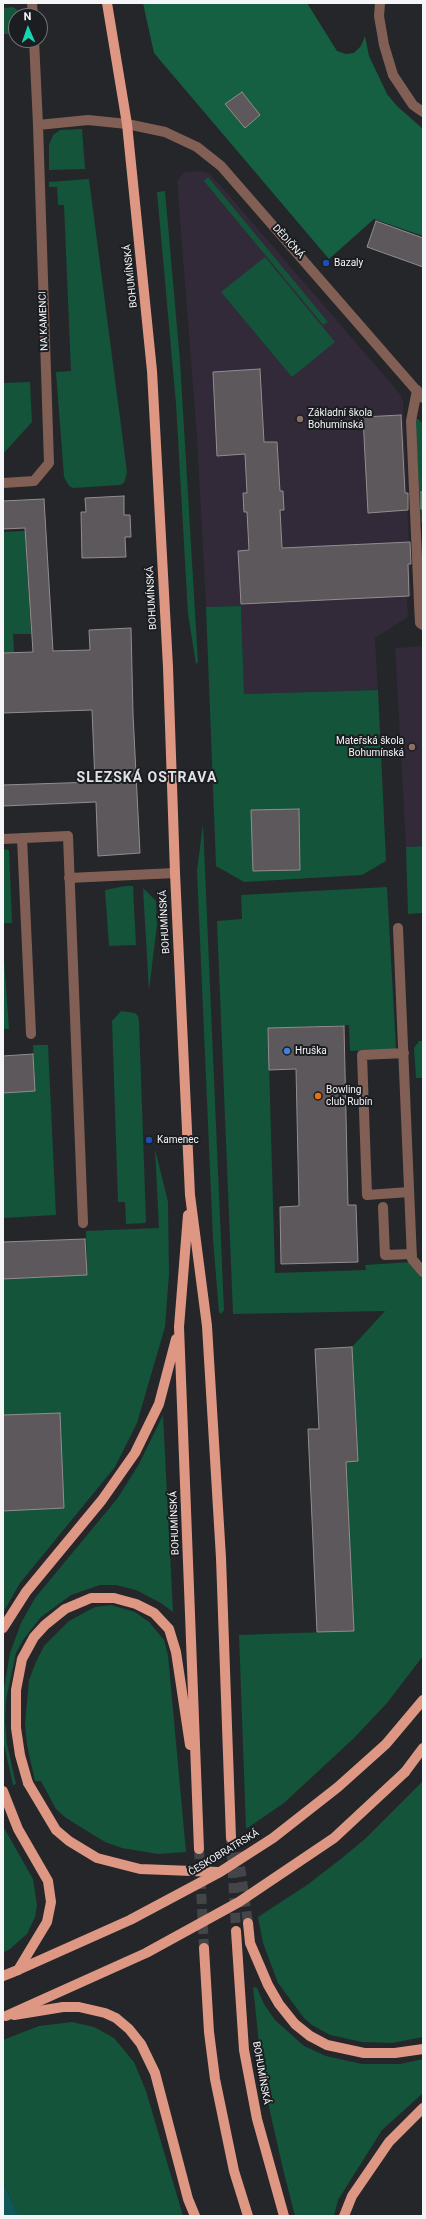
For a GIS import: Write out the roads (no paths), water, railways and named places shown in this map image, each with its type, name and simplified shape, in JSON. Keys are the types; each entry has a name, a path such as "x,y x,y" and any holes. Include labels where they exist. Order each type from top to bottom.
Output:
{"main road":[{"name":"BOHUMÍNSKÁ","path":"107,3 128,124 152,371 168,667 174,873 190,1195 207,1331 221,1558 230,1792 234,1837"},
{"name":"BOHUMÍNSKÁ","path":"190,1195 179,1327 199,1849"},
{"path":"3,1628 26,1592 102,1500 135,1453 159,1404 179,1327"},
{"path":"197,1792 176,1652 169,1629 154,1613 126,1600 108,1597 91,1598 65,1609 38,1631 25,1652 18,1679 15,1715 18,1747 28,1782 56,1830 76,1847 97,1858 140,1869 220,1872"},
{"name":"ČESKOBRATRSKÁ","path":"3,1976 130,1920 220,1872 273,1838 338,1787 386,1744 423,1700"},
{"path":"405,1772 423,1748"},
{"path":"5,2017 146,1953 239,1902 334,1838 423,1757"},
{"path":"3,1791 18,1829 45,1874 51,1895 50,1912 47,1922 18,1970"},
{"path":"248,1923 250,1943 268,1985 279,2004 295,2024 310,2036 327,2045 364,2053 395,2053 423,2049"},
{"name":"BOHUMÍNSKÁ","path":"236,1931 241,2011 247,2065 263,2142 284,2216"},
{"path":"204,1948 208,2025 215,2079 234,2171 248,2216"},
{"path":"5,2017 46,2009 74,2007 96,2010 116,2018 123,2023 142,2044 155,2074 182,2178 195,2216"},
{"path":"344,2216 352,2196 389,2142 423,2108"}],"street":[{"path":"380,3 379,16 384,46 393,75 413,105 423,112"},
{"name":"NA KAMENCI","path":"3,482 34,481 49,463 34,48"},
{"path":"38,125 88,120 128,124"},
{"name":"DĚDIČNÁ","path":"128,124 165,132 185,140 221,166 420,394"},
{"path":"420,394 411,420 420,623 423,625"},
{"path":"3,839 68,836 83,1223"},
{"path":"22,838 31,1034"},
{"path":"69,878 174,873"},
{"path":"398,928 412,1259 423,1272"},
{"path":"404,1053 362,1055 367,1195 410,1192"},
{"path":"383,1207 385,1254 412,1254"}],"water":[{"path":"3,2183 19,2216 3,2216"}],"tunnel":[{"path":"231,1838 236,1931"},
{"path":"199,1849 204,1948"},
{"path":"238,1852 248,1923"}],"place":[{"name":"Bazaly","path":"326,263"},
{"name":"Základní škola Bohumínská","path":"300,419"},
{"name":"Mateřská škola Bohumínská","path":"412,747"},
{"name":"Hruška","path":"287,1051"},
{"name":"Bowling club Rubín","path":"318,1096"},
{"name":"Kamenec","path":"149,1140"}],"district":[{"name":"SLEZSKÁ OSTRAVA","path":"147,778"}]}
